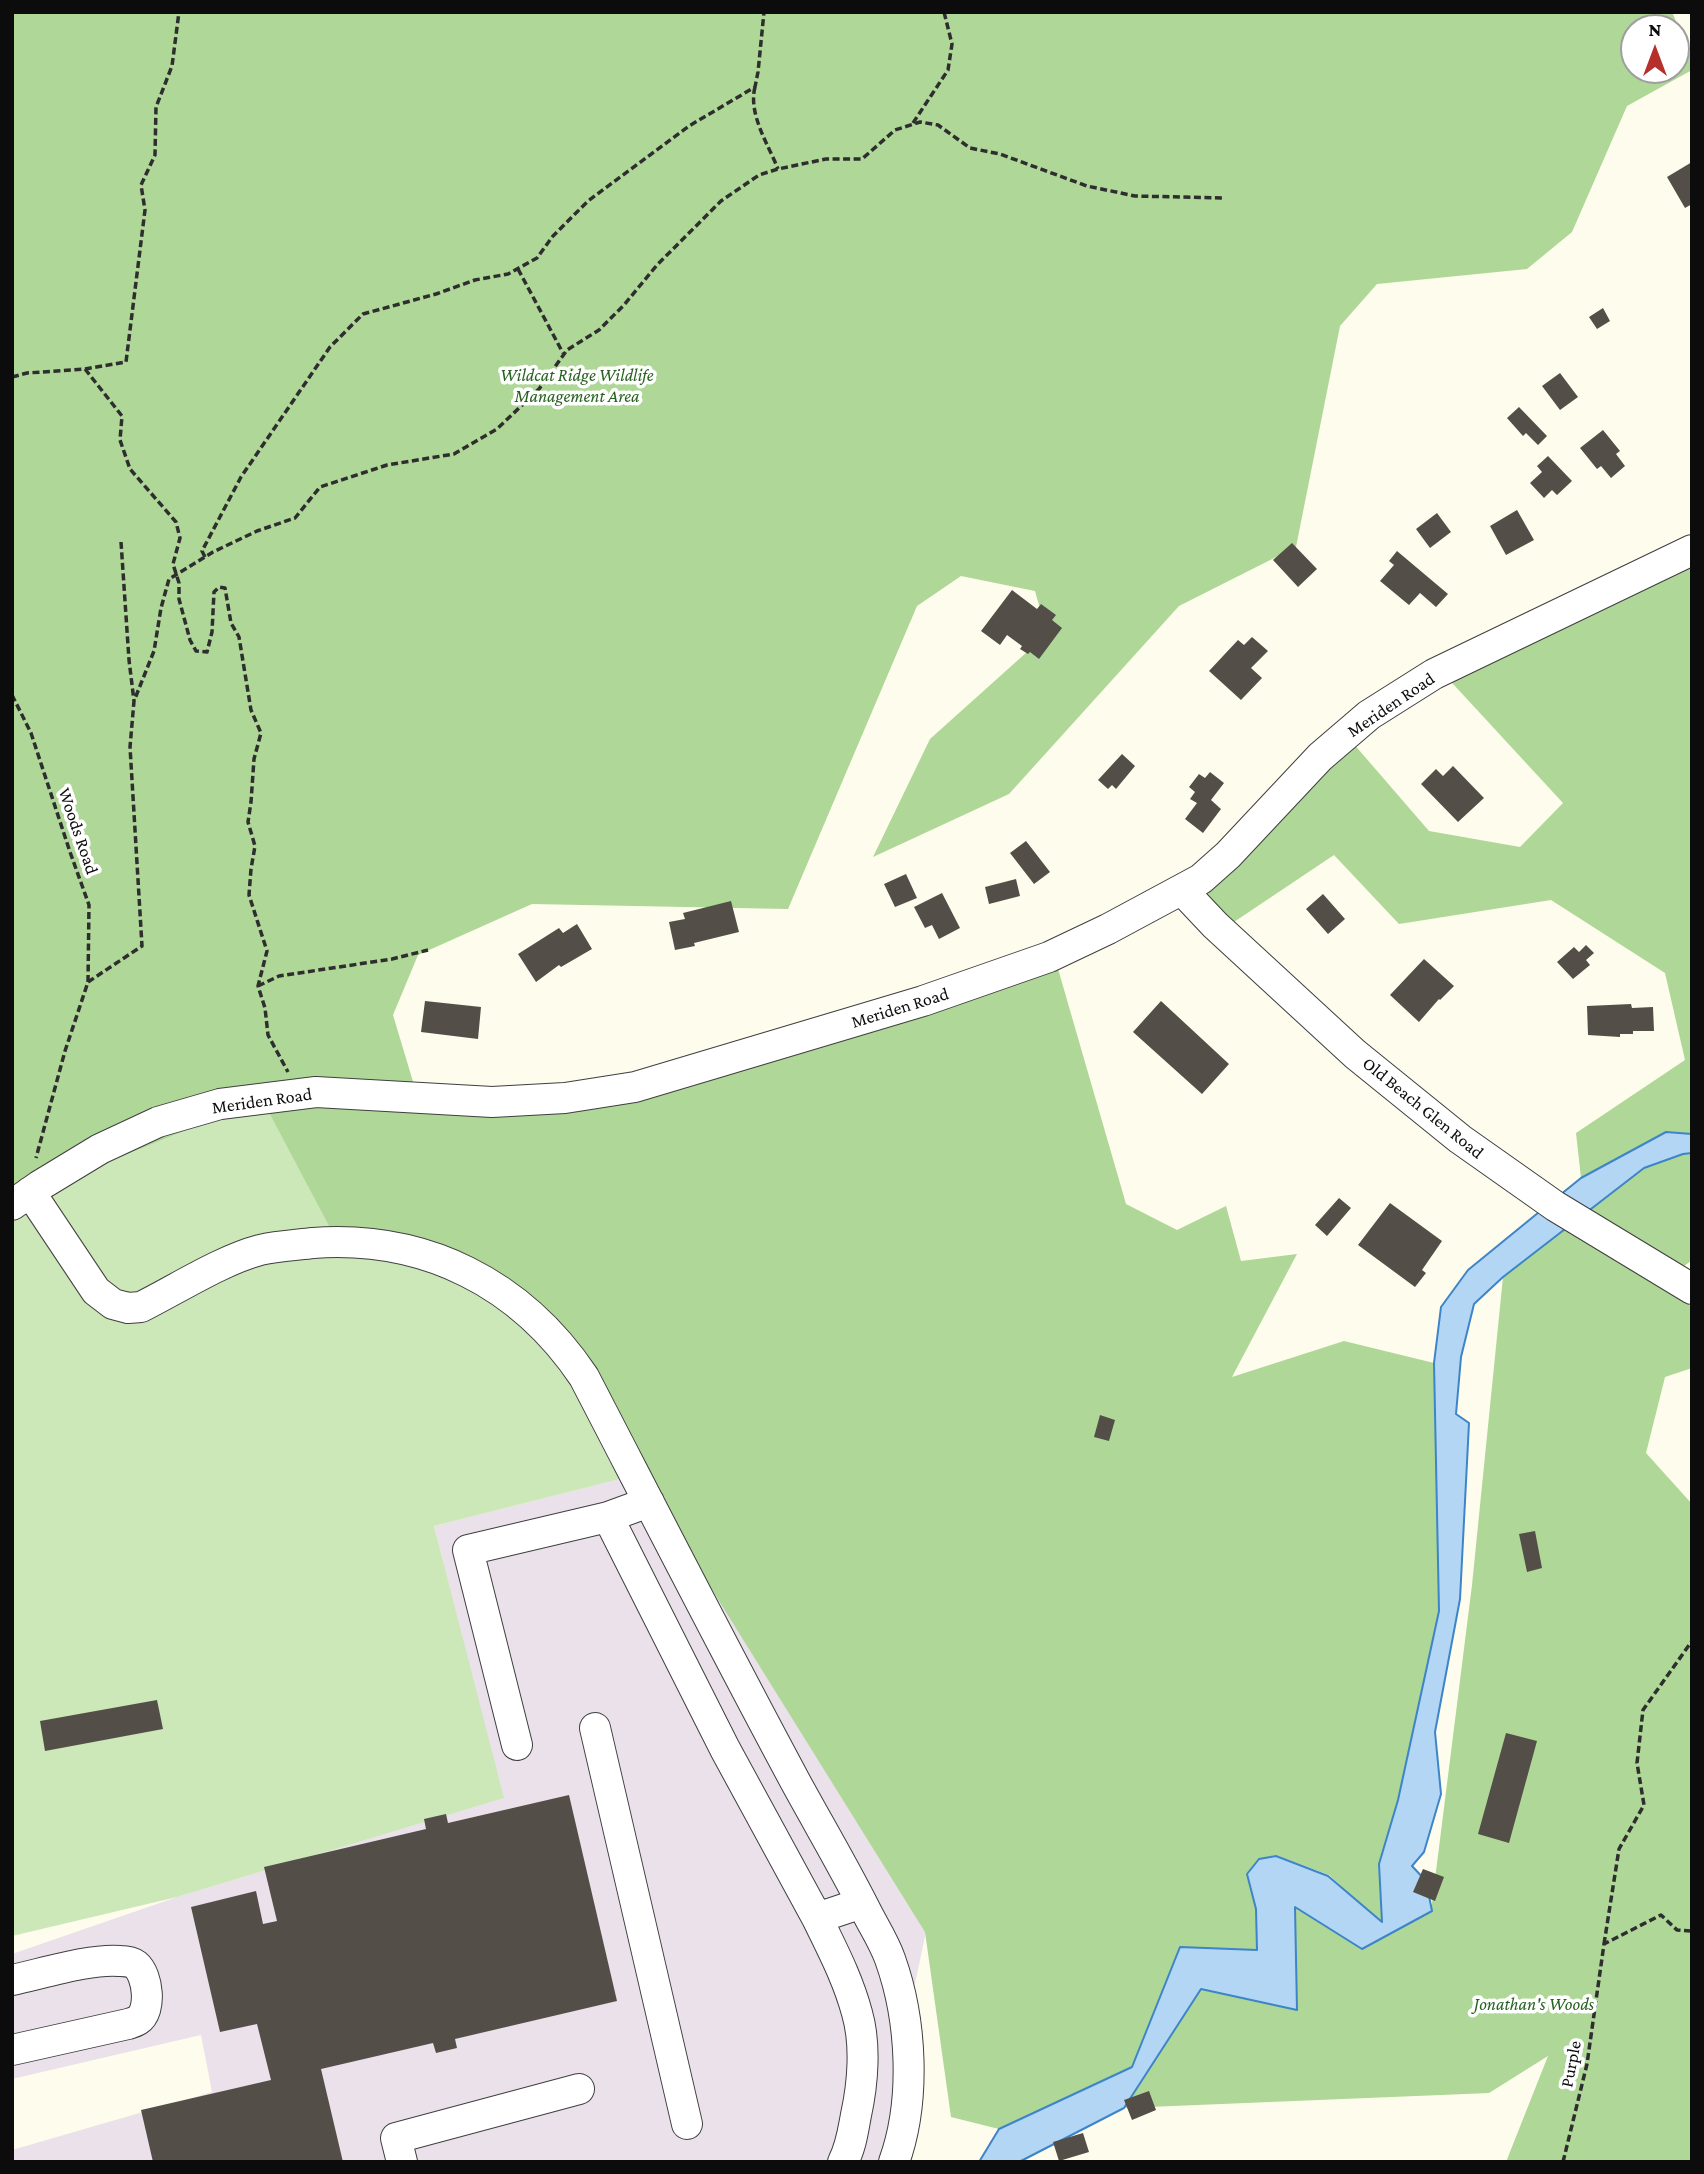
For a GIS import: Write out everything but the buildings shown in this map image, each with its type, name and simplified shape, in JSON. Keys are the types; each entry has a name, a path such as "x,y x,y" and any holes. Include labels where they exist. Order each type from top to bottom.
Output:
{"street":[{"name":"Meriden Road","path":"23,1198 100,1149 158,1122 220,1104 316,1092 492,1102 565,1098 635,1087 923,1001 1049,957 1201,879 1228,855 1320,757 1369,715 1434,674 1692,550"},
{"name":"Old Beach Glen Road","path":"1182,890 1215,925 1355,1054 1460,1139 1533,1192 1692,1289"},
{"path":"23,1198 96,1291 113,1304 128,1308 141,1307 234,1259 260,1250 334,1242 380,1244 418,1252 473,1273 522,1306 547,1329 569,1354 584,1377 890,1958 907,2029 907,2102 902,2138 894,2162"},
{"path":"517,1745 467,1550 608,1517 649,1503"},
{"path":"608,1517 725,1749 817,1918 843,1972 858,2014 862,2059 859,2101 848,2152 843,2162"},
{"path":"595,1728 687,2124"},
{"path":"817,1918 862,1903"},
{"path":"12,1980 103,1961 121,1961 134,1964 141,1971 146,1988 146,2004 144,2014 138,2021 12,2050"},
{"path":"402,2162 396,2138 579,2088"}],"path":[{"path":"12,377 126,362 145,211 141,184 155,155 156,107 173,66 178,12"},
{"path":"764,12 758,72 752,96 757,118 778,169"},
{"path":"912,125 948,70 952,44 944,12"},
{"path":"205,557 202,551 242,477 330,347 363,314 475,280 508,274 537,258 553,236 588,201 689,126 755,87"},
{"path":"134,701 154,651 169,579 257,531 295,518 320,487 387,465 454,454 497,429 538,389 567,350 599,330 657,265 721,201 760,175 826,159 862,159 895,130 920,122 938,125 970,148 1000,154 1087,186 1135,196 1224,198"},
{"path":"518,269 564,354"},
{"path":"85,369 122,416 120,440 130,469 176,522 180,538 173,564 179,583 179,599 190,640 196,651 207,652 212,632 214,592 219,587 225,588 231,623 239,636 251,710 261,733 254,759 248,822 255,846 249,895 267,951 258,986 265,1008 268,1035 291,1078 316,1092"},
{"path":"88,982 142,946 130,747 134,701 121,542"},
{"name":"Woods Road","path":"12,695 31,733 89,905 88,982 65,1051 23,1198"},
{"path":"258,986 279,976 428,950"},
{"name":"Purple","path":"1563,2162 1587,2064 1619,1849 1644,1805 1637,1763 1643,1710 1692,1641"},
{"path":"1604,1944 1661,1915 1677,1930 1692,1931"}],"shaded area":[{"path":"640,1474 926,1932 910,2007 900,2162 12,2162 12,2150 212,2092 201,2035 12,2079 12,1954 177,1897 503,1798 434,1526"}],"green space":[{"name":"Wildcat Ridge Wildlife Management Area","path":"12,12 1672,12 1673,14 1620,14 1620,84 1667,84 1627,106 1572,232 1527,269 1377,284 1340,326 1296,547 1179,606 1009,794 873,857 930,739 1047,634 1035,591 961,576 917,606 788,909 532,904 418,955 393,1015 417,1095 542,1095 889,1008 1054,955 1126,1204 1177,1230 1226,1206 1241,1261 1297,1254 1232,1377 1344,1341 1434,1363 1439,1611 1398,1800 1379,1864 1382,1923 1329,1875 1276,1855 1259,1859 1247,1874 1256,1909 1257,1950 1180,1947 1132,2067 999,2129 951,2117 925,1932 640,1474 521,1299 336,1239 262,1099 26,1196 12,1206"},
{"path":"1692,552 1692,1134 1666,1132 1581,1178 1576,1133 1685,1060 1665,973 1551,900 1399,924 1334,855 1222,930 1189,888 1346,735 1429,831 1520,847 1563,803 1442,672"},
{"path":"262,1099 521,1299 640,1474 434,1526 504,1798 177,1897 12,1936 12,1206 26,1196"},
{"name":"Jonathan's Woods","path":"1692,1153 1692,1260 1666,1280 1692,1308 1692,1368 1665,1377 1646,1453 1692,1504 1692,2162 1506,2162 1548,2056 1489,2093 1124,2108 1201,1988 1297,2010 1295,1907 1362,1949 1431,1911 1472,1585 1503,1277 1644,1168"}],"water":[{"path":"1666,1132 1692,1134 1692,1153 1644,1168 1503,1277 1474,1304 1461,1357 1456,1414 1469,1423 1460,1599 1435,1732 1441,1794 1424,1852 1412,1866 1426,1881 1432,1911 1362,1949 1295,1907 1297,2010 1201,1989 1124,2108 1019,2162 979,2162 999,2129 1132,2067 1180,1947 1257,1950 1256,1909 1247,1874 1259,1859 1276,1856 1328,1876 1382,1922 1379,1864 1398,1800 1439,1611 1434,1363 1441,1307 1468,1270 1581,1178"}]}
